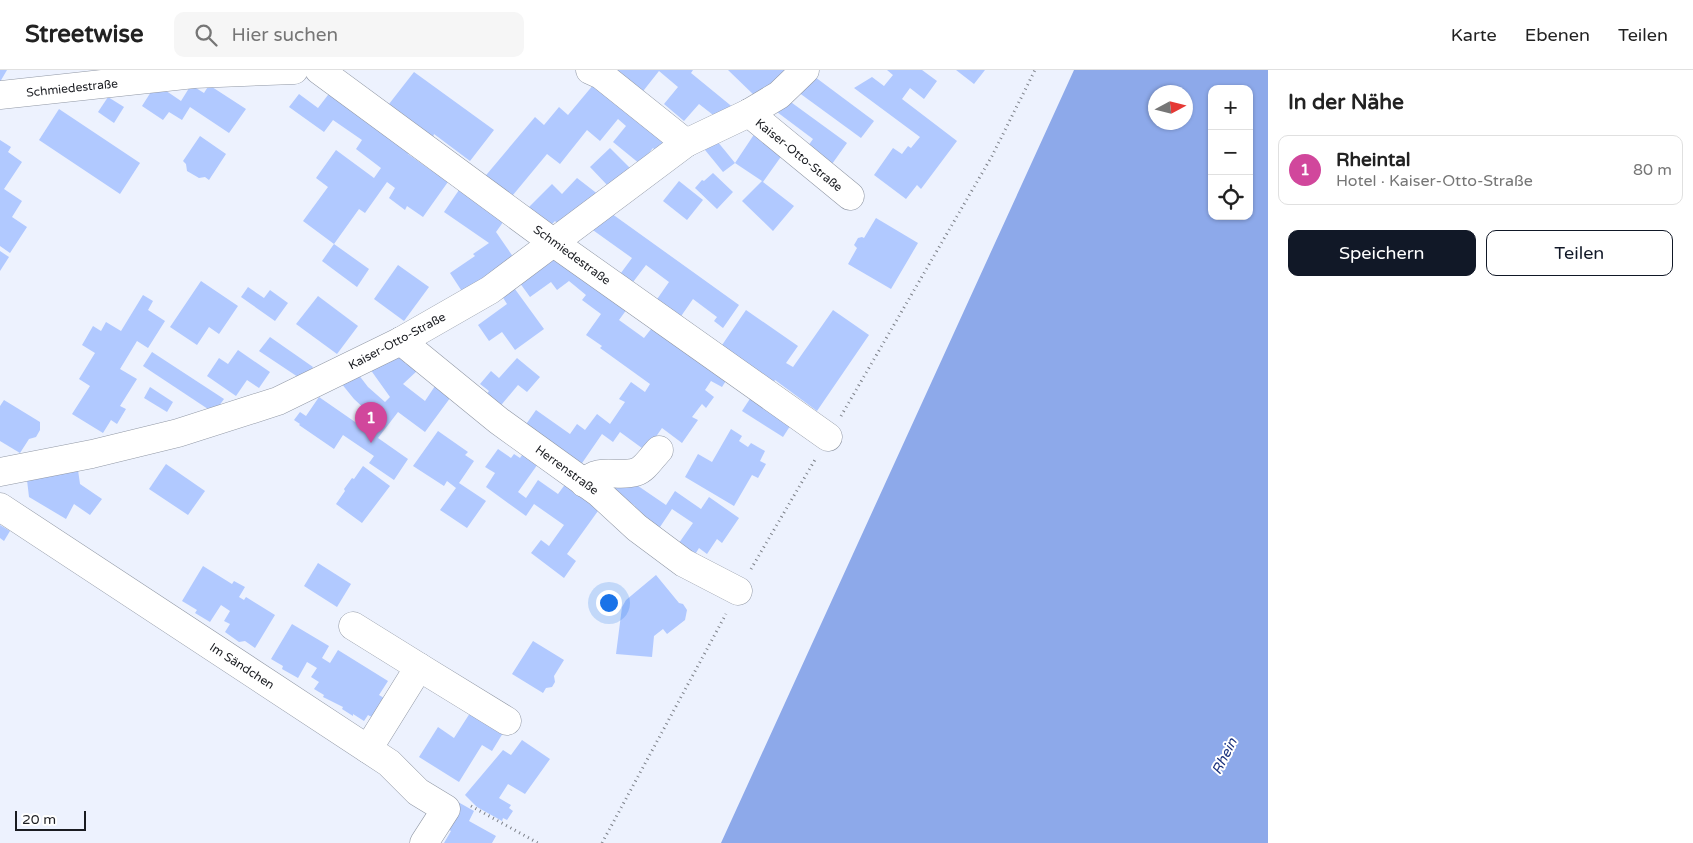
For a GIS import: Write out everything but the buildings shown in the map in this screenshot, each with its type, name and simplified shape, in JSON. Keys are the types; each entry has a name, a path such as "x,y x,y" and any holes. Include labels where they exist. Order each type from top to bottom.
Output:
{"street":[{"name":"Schmiedestraße","path":"0,95 194,74 294,70"},
{"name":"Schmiedestraße","path":"319,70 554,243 828,437"},
{"path":"590,70 600,75 686,143"},
{"name":"Kaiser-Otto-Straße","path":"0,472 92,454 178,433 278,401 401,341 490,290 686,143 749,113 779,95 804,70"},
{"name":"Kaiser-Otto-Straße","path":"749,113 850,196"},
{"name":"Herrenstraße","path":"401,341 499,421 599,493 636,528 684,563 738,591"},
{"path":"584,483 591,476 605,473 637,472 659,450"},
{"name":"Im Sändchen","path":"0,507 389,762 418,792 446,809 424,843"},
{"path":"353,626 507,721"},
{"path":"368,749 419,667"}],"path":[{"path":"467,804 538,843"}],"water":[{"name":"Rhein","path":"1074,70 1268,70 1268,843 721,843"}],"place":[{"name":"Rheintal","path":"371,443"}]}
